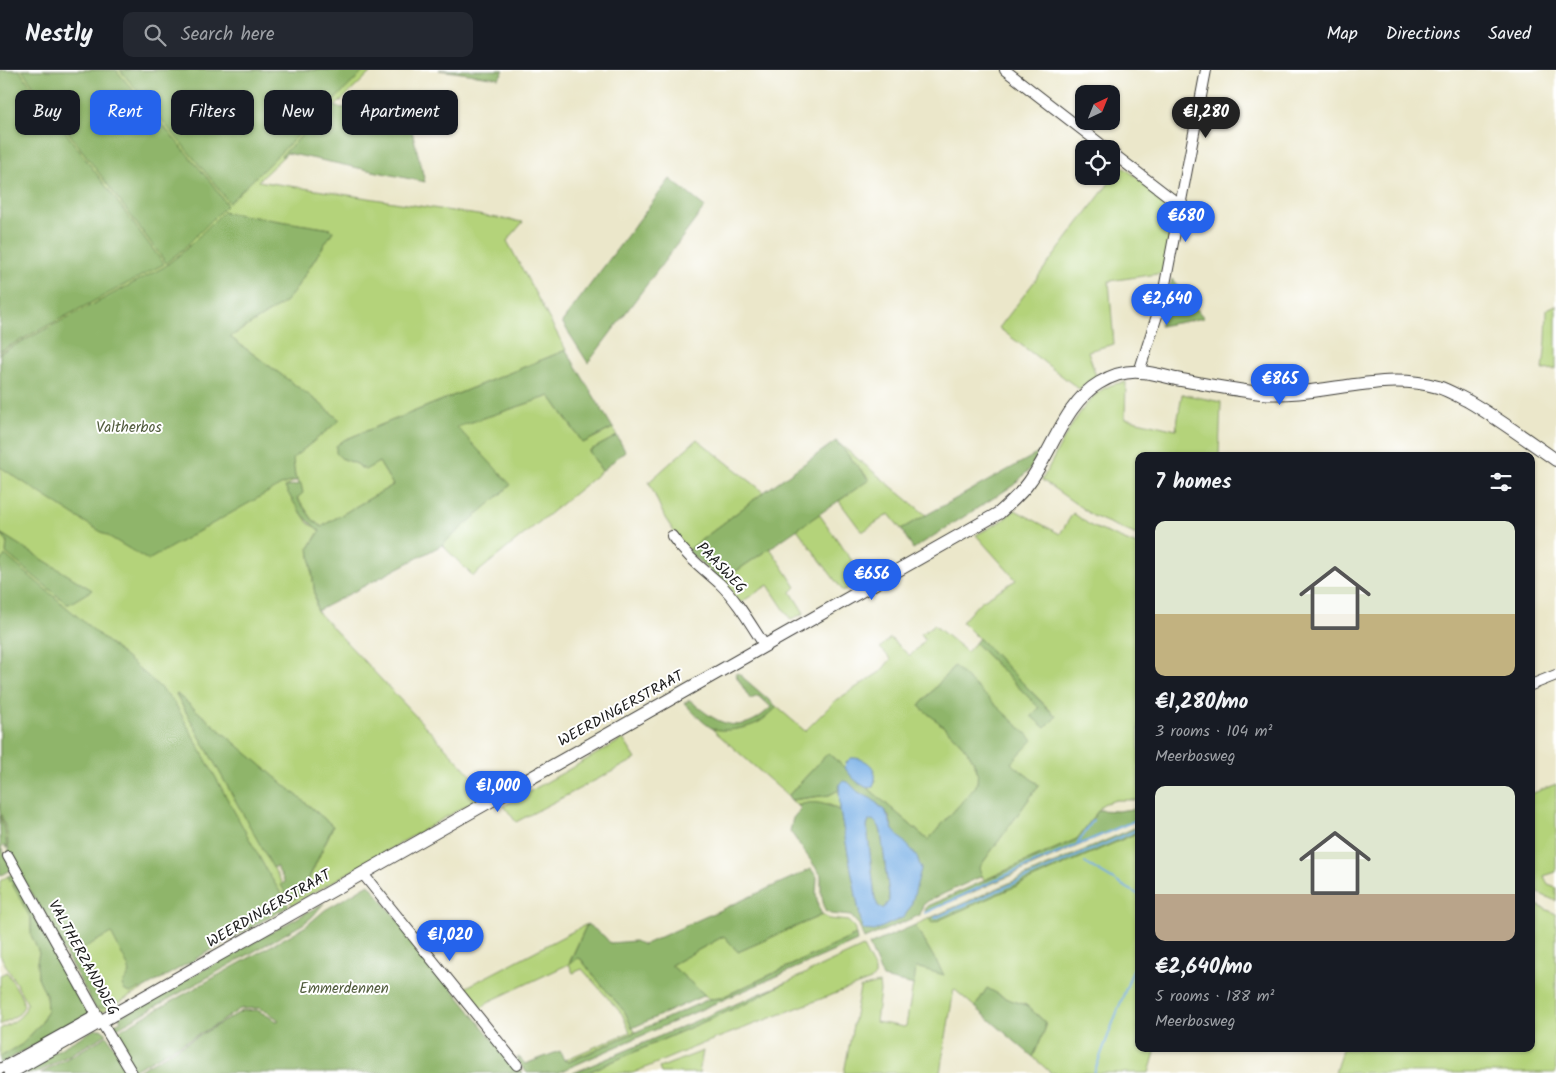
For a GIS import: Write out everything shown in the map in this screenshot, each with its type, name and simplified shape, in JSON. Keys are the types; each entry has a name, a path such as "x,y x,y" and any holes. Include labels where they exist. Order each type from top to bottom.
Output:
{"main road":[{"path":"1139,372 1228,389 1264,393 1303,392 1396,381 1424,383 1446,390 1479,408 1556,460"},
{"name":"WEERDINGERSTRAAT","path":"10,1073 99,1018 363,874 999,513 1031,480 1072,410 1087,392 1098,383 1109,378 1121,374 1139,372"}],"street":[{"path":"1005,70 1096,140"},
{"path":"1139,372 1162,300 1206,70"},
{"path":"1120,159 1172,199 1182,203"},
{"name":"PAASWEG","path":"672,536 687,555 728,593 765,646"},
{"path":"1535,684 1556,674"},
{"name":"VALTHERZANDWEG","path":"8,856 132,1073"},
{"path":"363,874 517,1065"},
{"name":"WEERDINGERSTRAAT","path":"0,1069 99,1018"}],"green space":[{"name":"Valtherbos","path":"0,70 373,70 352,90 342,90 342,100 332,110 332,90 264,90 264,135 306,135 258,181 523,222 507,241 566,350 344,440 341,458 357,464 362,469 379,462 393,485 324,525 322,528 313,520 297,497 301,484 295,477 292,458 324,432 290,459 295,481 285,487 308,523 320,530 309,548 317,611 488,793 292,905 290,901 304,893 333,826 176,694 291,899 127,991 140,988 141,990 100,1013 0,832","holes":["224,213 331,229 333,231 293,293 284,303 230,337 295,385 223,339 171,265"]},
{"path":"0,70 19,70 34,90 15,90 15,135 68,135 164,264 0,351"},
{"path":"22,70 116,70 133,90 90,90 90,135 161,135 161,123 210,181 227,205 182,250 166,263 70,135 80,135 80,90 37,90"},
{"path":"120,70 365,70 345,90 342,90 342,92 332,102 332,90 264,90 264,135 299,135 229,203 174,135 254,135 254,90 171,90 171,131 161,119 161,90 137,90"},
{"path":"439,70 504,70 499,78"},
{"path":"332,106 342,108 342,135 413,135 425,182 287,153 283,157 281,156 302,135 332,135"},
{"path":"1122,166 1172,205 1175,212 1164,273 1109,281 1114,344 1088,351 1096,376 1079,389 999,328 1108,185 1120,185 1120,169"},
{"path":"670,179 705,207 588,363 562,322"},
{"path":"223,212 331,229 333,231 293,293 284,303 230,337 340,420 293,458 295,477 301,484 303,493 297,498 313,520 322,527 393,485 379,462 365,470 357,464 341,458 336,453 336,446 344,440 566,350 613,428 583,443 550,396 457,427 511,485 442,545 317,611 309,548 320,531 300,511 285,487 299,484 297,481 281,485 148,560 83,521 0,467 0,353 164,267 184,251"},
{"path":"1172,279 1204,318 1160,326"},
{"path":"1556,305 1556,369 1543,370 1547,309"},
{"path":"1126,382 1125,418 1176,430 1182,394 1221,402 1219,452 1135,452 1135,534 1093,516 1042,480 1079,415 1097,393 1113,384"},
{"path":"550,396 583,443 613,428 617,436 589,451 602,471 473,576 442,545 456,427"},
{"path":"617,436 625,451 602,471 589,451"},
{"path":"697,439 764,492 687,551 665,518 649,482"},
{"path":"836,441 926,515 901,529 889,514 862,532 839,501 869,479"},
{"path":"836,441 869,480 722,581 687,551 764,492"},
{"path":"1040,452 1030,469 1014,485 913,549 901,529"},
{"path":"1015,510 1060,534 1073,513 1091,526 1135,544 1135,800 1116,800 1103,804 1077,839 984,880 979,868 1039,785 1010,763 954,666 919,706 959,741 968,752 974,763 977,775 976,786 928,840 868,788 873,786 876,780 848,760 845,768 828,753 788,796 712,729 731,729 747,726 762,719 777,707 805,731 835,701 880,672 891,659 880,648 890,638 910,656 925,640 921,634 934,625 967,652 975,643 1039,708 1045,728 1056,716 962,622 980,602 1016,580 976,535 1002,521"},
{"path":"819,514 865,579 843,591 797,529"},
{"path":"0,533 92,590 67,604 6,553 7,541"},
{"path":"770,548 796,587 791,592 804,613 791,620 768,585 740,603 722,581"},
{"path":"5,555 170,697 267,871 289,906 141,990 140,988 130,993 125,991 122,985 130,973 128,966 111,933 82,949 90,974 84,977 86,981 92,978 107,1006 101,1009 99,1007 96,1009 9,853 7,831 0,812 0,563"},
{"path":"979,638 1056,717 1045,728 1031,716 1039,708 975,643"},
{"path":"954,666 1033,740 1011,763 1039,785 979,868 982,876 928,901 923,905 920,915 864,939 859,925 851,916 831,914 825,911 821,892 821,875 790,831 793,818 801,809 798,806 803,804 820,803 840,811 864,930 899,920 896,834 889,816 878,804 858,792 851,785 839,785 839,790 829,795 791,800 788,796 828,753 928,840 976,786 977,775 974,763 968,752 959,741 919,706"},
{"path":"738,673 777,707 759,722 734,729 715,729 703,722 684,703 690,700 710,716 730,724 740,725 750,722 771,707 759,696 750,699 735,674"},
{"path":"176,694 333,826 303,891 305,893 290,901 281,885 285,882 276,866 273,868"},
{"path":"623,739 636,759 516,822 504,806"},
{"path":"1556,784 1556,872 1544,876 1548,885 1556,888 1556,901 1535,892 1535,792"},
{"path":"839,790 840,811 830,805 802,804 798,806 791,800 829,795"},
{"path":"1135,809 1135,821 925,913 926,907 930,905 1077,839 1099,810 1118,811"},
{"path":"0,816 5,831 7,849 4,845 1,848 13,869 0,876"},
{"path":"873,820 879,826 881,832 889,895 889,901 883,909 878,906 875,899 867,826 869,821"},
{"path":"1135,828 1135,834 932,923 930,918"},
{"path":"1135,834 1135,1052 1155,1052 1149,1073 1051,1073 1033,1057 1045,1029 1045,1022 1026,1005 1007,999 987,988 975,1007 954,989 940,1073 844,1073 860,988 879,983 880,991 876,1022 904,1027 906,1026 916,967 943,974 915,925 930,918 932,923"},
{"path":"811,869 817,877 816,893 822,915 738,952 724,936 671,965 705,995 632,1028 625,1012 581,959 578,958 569,964 587,924 604,936 610,943 635,941 643,945"},
{"path":"15,873 91,1011 90,1014 0,1064 0,1057 21,1045 42,1022 47,1009 46,995 38,977 37,962 39,953 31,935 31,919 8,876"},
{"path":"8,876 31,919 31,931 39,953 37,962 38,977 46,995 47,1010 42,1022 21,1045 0,1057 0,1029 21,1016 27,1003 0,955 0,881"},
{"name":"Emmerdennen","path":"369,884 497,1045 523,1073 134,1073 242,1011 257,1010 277,1021 279,1020 259,1008 240,1009 214,1026 132,1071 111,1035 306,926 325,910"},
{"path":"324,903 303,924 110,1032 107,1028 121,1021 119,1017"},
{"path":"1535,904 1556,914 1556,1073 1335,1073 1341,1052 1535,1052"},
{"path":"822,915 829,919 848,921 854,927 856,935 720,998 709,999 671,965 724,936 738,952"},
{"path":"587,924 569,963 578,958 581,959 625,1012 635,1032 568,1062 564,1060 630,1032 622,1014 582,969 573,973 569,964 488,1002 478,1012 461,990"},
{"path":"915,925 944,975 916,967 914,985 883,978 869,945"},
{"path":"856,935 857,941 557,1073 527,1073 516,1059 519,1057 525,1064 560,1051 564,1060 569,1062 709,999 721,998"},
{"path":"863,947 875,970 875,976 871,980 702,1044 633,1073 592,1073 591,1071 747,1003"},
{"path":"7,972 22,998 24,1006 19,1014 0,1025 0,975"},
{"path":"785,983 747,1003 586,1073 573,1073"},
{"path":"987,988 1007,999 1026,1005 1045,1022 1045,1029 1033,1057 975,1007"},
{"path":"95,1029 101,1029 107,1034 37,1073 17,1073"},
{"path":"107,1036 131,1073 41,1073"},
{"path":"703,1051 699,1073 661,1073 659,1068"}],"water":[{"path":"851,758 867,762 871,766 875,775 873,786 868,788 864,786 845,768 846,763"},
{"path":"842,781 848,782 858,792 872,799 886,812 893,830 912,850 918,859 921,869 911,906 904,917 874,931 864,930 862,927 840,811 839,785","holes":["873,820 879,826 889,895 889,901 883,909 878,906 875,899 867,826 869,821"]}],"waterway":[{"path":"1078,843 1093,820"},
{"path":"925,913 1004,876 1135,821"},
{"path":"935,918 1135,831"},
{"path":"1085,863 1135,893"},
{"path":"1094,1073 1135,965"}]}
